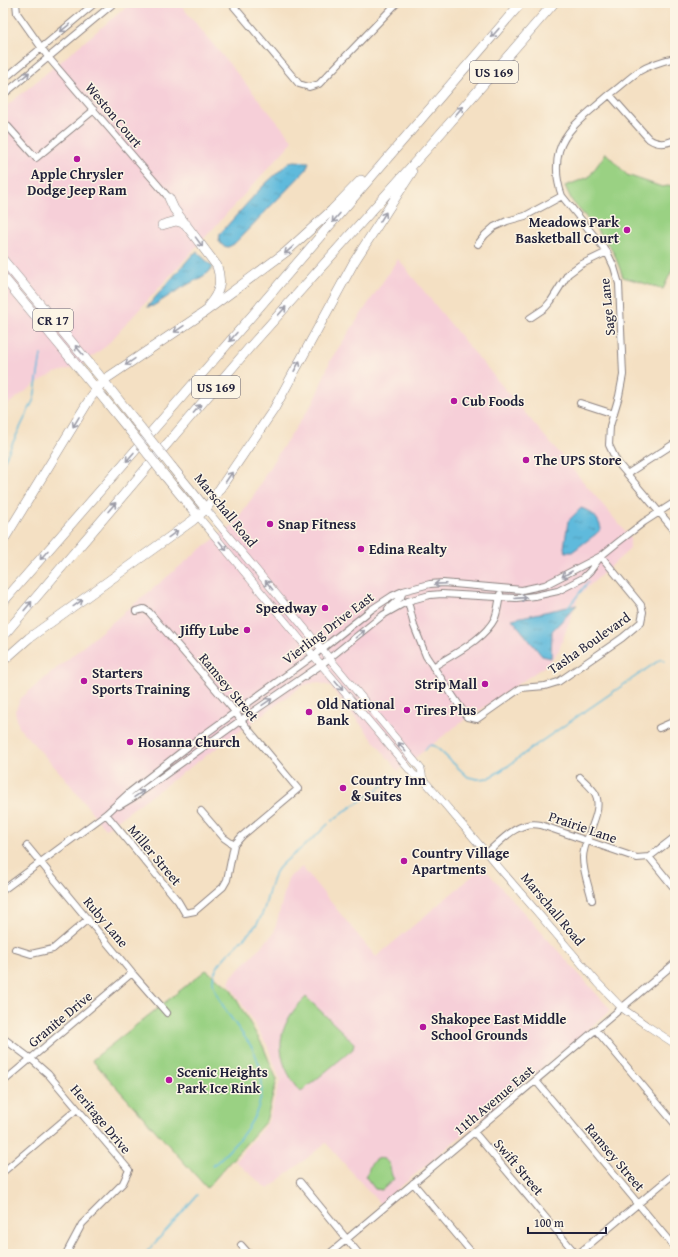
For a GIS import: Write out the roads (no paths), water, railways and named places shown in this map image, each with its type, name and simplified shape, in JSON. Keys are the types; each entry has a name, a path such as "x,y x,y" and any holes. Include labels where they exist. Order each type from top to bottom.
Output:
{"highway":[{"name":"US 169","path":"3,602 176,404 521,3"},
{"name":"US 169","path":"3,636 249,348 434,141 554,3"},
{"path":"3,541 91,397 104,380 202,314 286,252 332,210 426,114"},
{"path":"3,661 29,638 198,516 206,508 274,409 354,262 397,194 434,141"},
{"path":"169,198 174,209 217,266 220,276 218,292 202,314"},
{"path":"162,225 176,221 186,225"},
{"name":"Marschall Road","path":"3,260 104,380 206,508"},
{"name":"Marschall Road","path":"3,277 97,389 198,516"}],"main road":[{"name":"Marschall Road","path":"206,508 421,769 423,779"},
{"name":"Marschall Road","path":"198,516 414,775 423,779 582,965 622,1008 675,1044"}],"street":[{"name":"Weston Court","path":"16,3 17,13 48,57 169,198"},
{"path":"3,80 95,3"},
{"path":"3,95 114,3"},
{"path":"231,3 299,84 309,87 319,84 397,3"},
{"name":"Sage Lane","path":"675,58 658,63 639,72 576,124 563,142 559,151 556,170 562,196 607,252 614,267 619,284 624,365 622,386 609,431 609,445 617,462 675,531"},
{"path":"610,95 649,139 655,143 662,144 675,140"},
{"path":"3,121 36,158 94,110"},
{"path":"478,244 494,227 507,221 525,216 562,196"},
{"path":"530,318 545,308 568,274 580,265 607,252"},
{"path":"580,403 614,414"},
{"path":"627,474 675,442"},
{"name":"Vierling Drive East","path":"106,814 136,787 194,742 314,656 372,609 392,596 403,591 430,584 443,583 522,590 545,585 601,556 644,522 675,502"},
{"name":"Vierling Drive East","path":"3,890 106,814 134,797 241,720 321,665 383,615 408,601 442,594 516,598 535,596 558,590 583,578 601,556"},
{"name":"Tasha Boulevard","path":"408,601 414,626 426,656 467,717 477,719 521,688 545,686 558,682 622,638 641,622 643,612 642,605 601,556"},
{"path":"433,667 475,640 487,630 497,612 500,588"},
{"path":"383,615 401,597 403,591"},
{"name":"Ramsey Street","path":"136,611 144,610 149,612 235,712 298,789 242,836 234,845"},
{"path":"659,728 675,721"},
{"path":"580,777 592,789 598,800 596,813 583,858 592,900"},
{"path":"200,811 224,838 234,845"},
{"name":"Miller Street","path":"106,814 178,901 185,913 195,911 223,887 227,880 234,845"},
{"name":"Prairie Lane","path":"486,853 517,828 529,823 541,825 637,858 649,857"},
{"path":"675,837 649,857 675,889"},
{"name":"Ruby Lane","path":"27,846 167,1013"},
{"path":"15,949 31,954 53,949 88,920"},
{"name":"11th Avenue East","path":"329,1254 675,963"},
{"name":"Granite Drive","path":"3,1082 132,973"},
{"path":"596,1030 675,1124"},
{"name":"Heritage Drive","path":"3,1038 48,1074 129,1170 123,1183 82,1224 66,1254"},
{"name":"Ramsey Street","path":"536,1081 675,1248"},
{"path":"3,1172 78,1110"},
{"name":"Swift Street","path":"474,1132 577,1254"},
{"path":"577,1254 675,1173"},
{"path":"300,1182 359,1254"},
{"path":"413,1183 472,1254"},
{"path":"241,1245 249,1254"}],"water":[{"path":"289,162 309,162 306,170 234,244 228,247 223,246 219,241 220,234 225,228 261,188"},
{"path":"197,252 213,267 208,273 153,306 147,307 193,254"},
{"path":"581,508 594,516 601,529 572,552 566,552 564,548 568,521"},
{"path":"577,605 552,631 551,658 542,656 512,619"}],"waterway":[{"path":"3,463 34,399 41,355"},
{"path":"567,609 588,582"},
{"path":"425,750 429,745 435,746 468,777 478,779 489,778 661,659 664,661"},
{"path":"332,821 394,776"},
{"path":"213,1166 238,1141 256,1114 262,1084 260,1067 253,1049 219,998 213,982 214,975 217,967 256,925 266,904 271,882 278,869 310,842 328,824"},
{"path":"145,1254 197,1195"}],"place":[{"name":"Apple Chrysler Dodge Jeep Ram","path":"77,159"},
{"name":"Meadows Park Basketball Court","path":"627,230"},
{"name":"Cub Foods","path":"454,401"},
{"name":"The UPS Store","path":"526,460"},
{"name":"Snap Fitness","path":"270,524"},
{"name":"Edina Realty","path":"361,549"},
{"name":"Speedway","path":"325,608"},
{"name":"Jiffy Lube","path":"247,630"},
{"name":"Starters Sports Training","path":"84,681"},
{"name":"Strip Mall","path":"485,684"},
{"name":"Tires Plus","path":"407,710"},
{"name":"Old National Bank","path":"309,712"},
{"name":"Hosanna Church","path":"130,742"},
{"name":"Country Inn & Suites","path":"343,788"},
{"name":"Country Village Apartments","path":"404,861"},
{"name":"Shakopee East Middle School Grounds","path":"423,1027"},
{"name":"Scenic Heights Park Ice Rink","path":"169,1080"}]}
